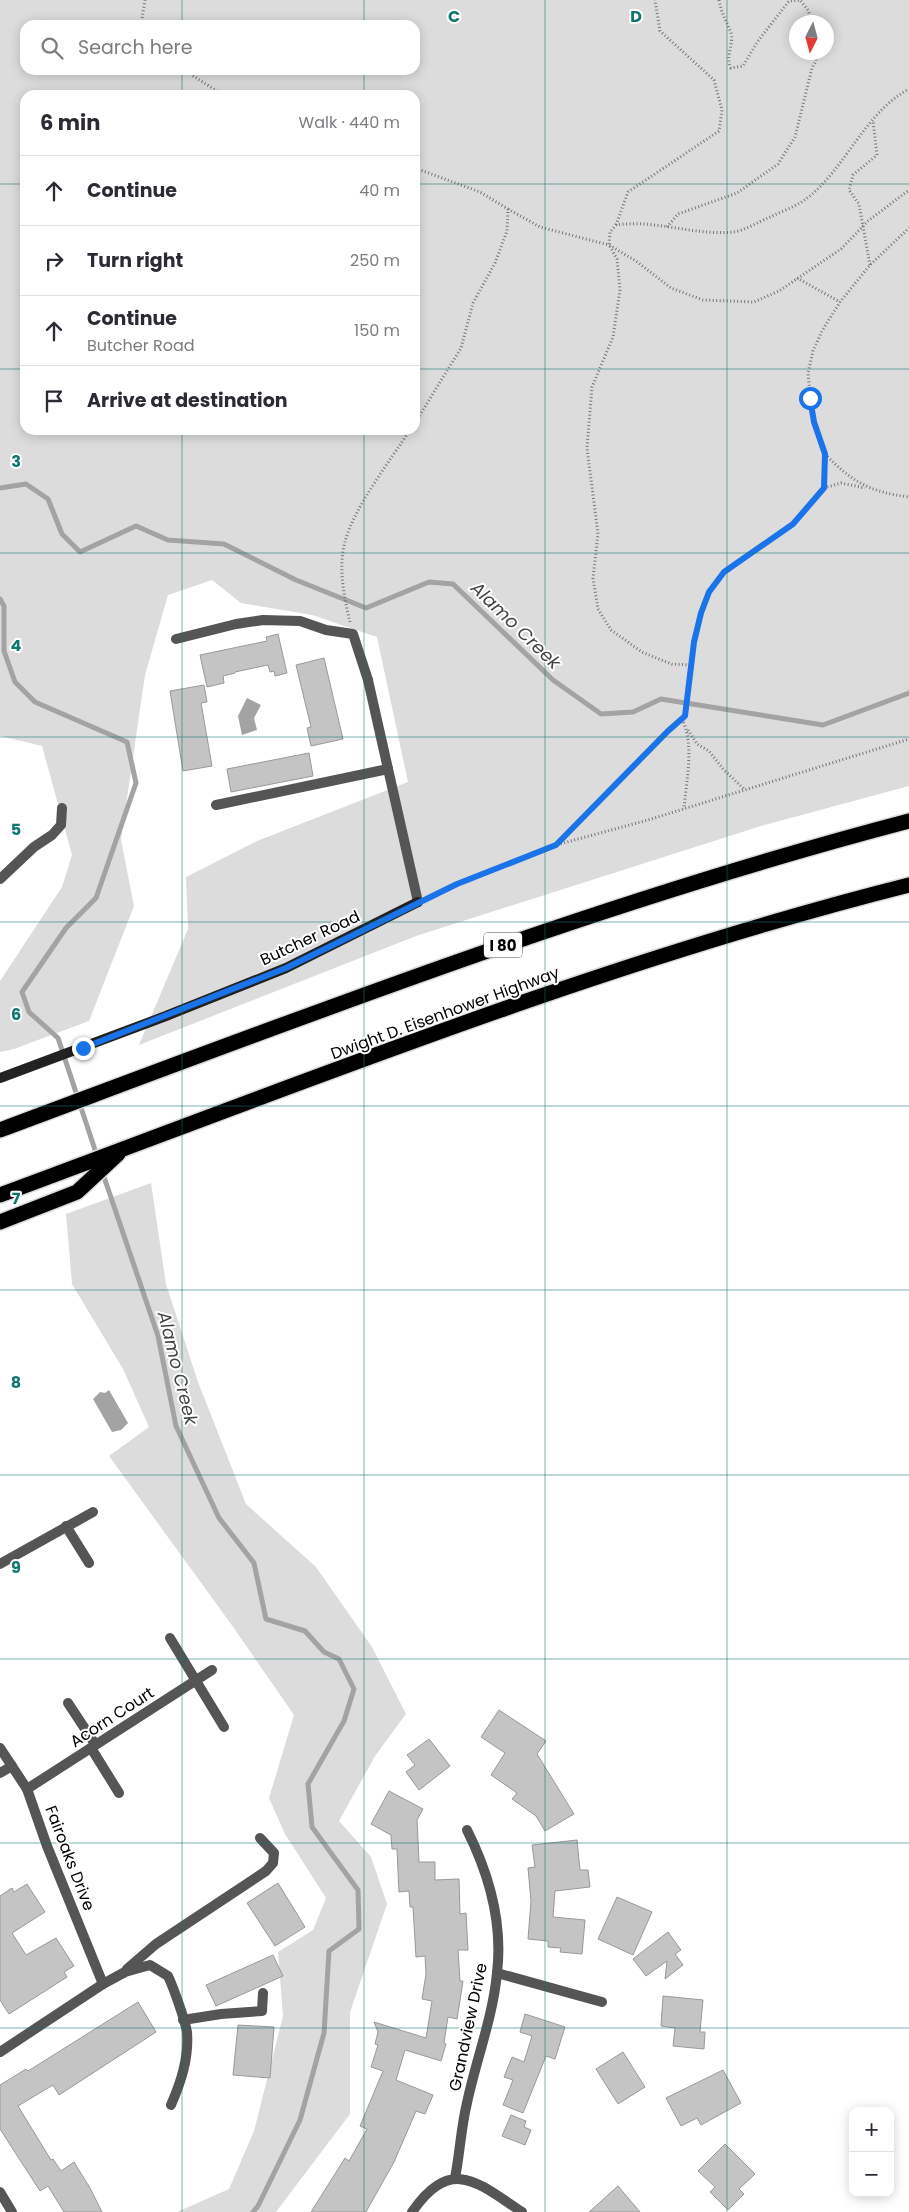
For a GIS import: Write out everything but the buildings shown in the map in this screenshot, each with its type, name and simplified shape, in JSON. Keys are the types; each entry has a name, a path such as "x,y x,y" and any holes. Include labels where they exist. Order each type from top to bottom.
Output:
{"highway":[{"name":"I 80","path":"0,1130 514,941 719,875 909,821"},
{"name":"Dwight D. Eisenhower Highway","path":"0,1195 420,1039 622,970 745,931 909,885"},
{"path":"0,1123 32,1118"},
{"path":"0,1222 77,1192 124,1148"}],"street":[{"path":"176,639 236,624 263,620 300,621 326,630 353,634 368,680 418,902"},
{"path":"216,805 388,769"},
{"path":"0,879 61,825 62,808"},
{"name":"Butcher Road","path":"0,1078 83,1048 286,968 418,902"},
{"path":"0,1564 93,1512"},
{"path":"66,1526 89,1563"},
{"path":"170,1638 224,1727"},
{"name":"Acorn Court","path":"27,1789 212,1670"},
{"path":"68,1703 119,1794"},
{"name":"Fairoaks Drive","path":"0,1748 27,1789 103,1984"},
{"path":"0,1773 12,1766"},
{"name":"Grandview Drive","path":"455,2178 466,2103 498,1973 495,1904 483,1861 468,1830"},
{"path":"125,1972 156,1944 266,1871 273,1863 274,1853 260,1838"},
{"path":"0,2052 103,1984 125,1972 150,1965 168,1976 187,2031 186,2059 181,2082 172,2105"},
{"path":"498,1973 602,2002"},
{"path":"183,2020 221,2014 262,2011 263,1993"},
{"path":"412,2212 426,2194 442,2182 455,2178 471,2179 522,2212"},
{"path":"0,2192 12,2212"}],"path":[{"path":"141,20 145,0"},
{"path":"655,0 660,31 714,80 722,110 719,131 628,192 616,224 610,232 609,245 617,259 620,290 613,337 592,387 586,448 597,525 593,578 598,609 611,630 642,652 672,664 690,665"},
{"path":"719,0 720,10 731,35 728,62 731,68 735,69 743,66 768,27 789,1 800,0 810,15"},
{"path":"667,227 678,214 737,193 778,164 795,137 812,68 816,60"},
{"path":"192,75 215,90"},
{"path":"616,224 630,222 734,232 805,200 831,173 873,121 898,95 909,89"},
{"path":"870,266 859,204 849,190 853,175 877,155 873,121"},
{"path":"420,170 480,192 540,227 609,245 636,261 671,288 703,300 754,302 779,291 841,249 864,225 909,190"},
{"path":"420,415 461,348 474,303 495,262 507,231 508,209"},
{"path":"824,488 825,454 814,422 808,373 813,352 822,332 840,302 870,266 909,228"},
{"path":"797,278 840,302"},
{"path":"353,634 345,603 343,563 345,542 363,502 407,435"},
{"path":"825,454 842,472 867,488"},
{"path":"744,789 724,770 709,751 697,744 688,730 684,718 690,665 701,613 709,592 724,572 793,524 824,488 841,483 909,497"},
{"path":"556,845 668,731 684,718"},
{"path":"684,808 688,730"},
{"path":"418,902 457,884 556,845 909,739"}],"shaded area":[{"path":"0,0 909,0 909,786 761,826 416,936 139,1045 188,929 186,877 257,841 408,782 377,637 312,615 241,603 212,580 168,595 145,675 121,840 134,906 89,1021 14,1049 0,1052 0,981 62,887 72,855 42,746 0,736"},
{"path":"247,698 261,705 254,718 257,730 242,735 238,716"},
{"path":"151,1183 166,1284 198,1382 246,1504 316,1567 372,1647 406,1714 375,1756 339,1821 371,1857 387,1904 350,2012 350,2114 276,2212 177,2212 229,2189 254,2131 283,2016 278,1952 313,1930 326,1898 285,1834 269,1798 294,1715 231,1624 109,1456 149,1427 123,1369 72,1284 66,1214"},
{"path":"109,1390 128,1423 121,1430 112,1432 93,1399 100,1392 105,1393"}],"waterway":[{"name":"Alamo Creek","path":"0,488 26,484 48,499 62,534 80,552 136,526 168,540 224,544 296,580 366,608 429,582 453,584 553,680 601,714 633,712 661,699 823,725 909,693"},
{"name":"Alamo Creek","path":"0,599 4,606 4,651 15,682 35,702 127,742 136,783 96,898 66,928 22,992 29,1012 58,1038 97,1156"},
{"name":"Alamo Creek","path":"102,1171 158,1336 176,1426 219,1518 254,1563 266,1619 305,1631 324,1652 339,1659 354,1689 344,1721 308,1784 312,1827 358,1890 359,1929 329,1951 324,2033 300,2120 258,2206 253,2212"}],"route":[{"path":"83,1048 286,968 457,884 556,845 685,716 690,665 701,613 709,592 724,572 793,524 824,488 825,454 814,422 810,398"}]}
